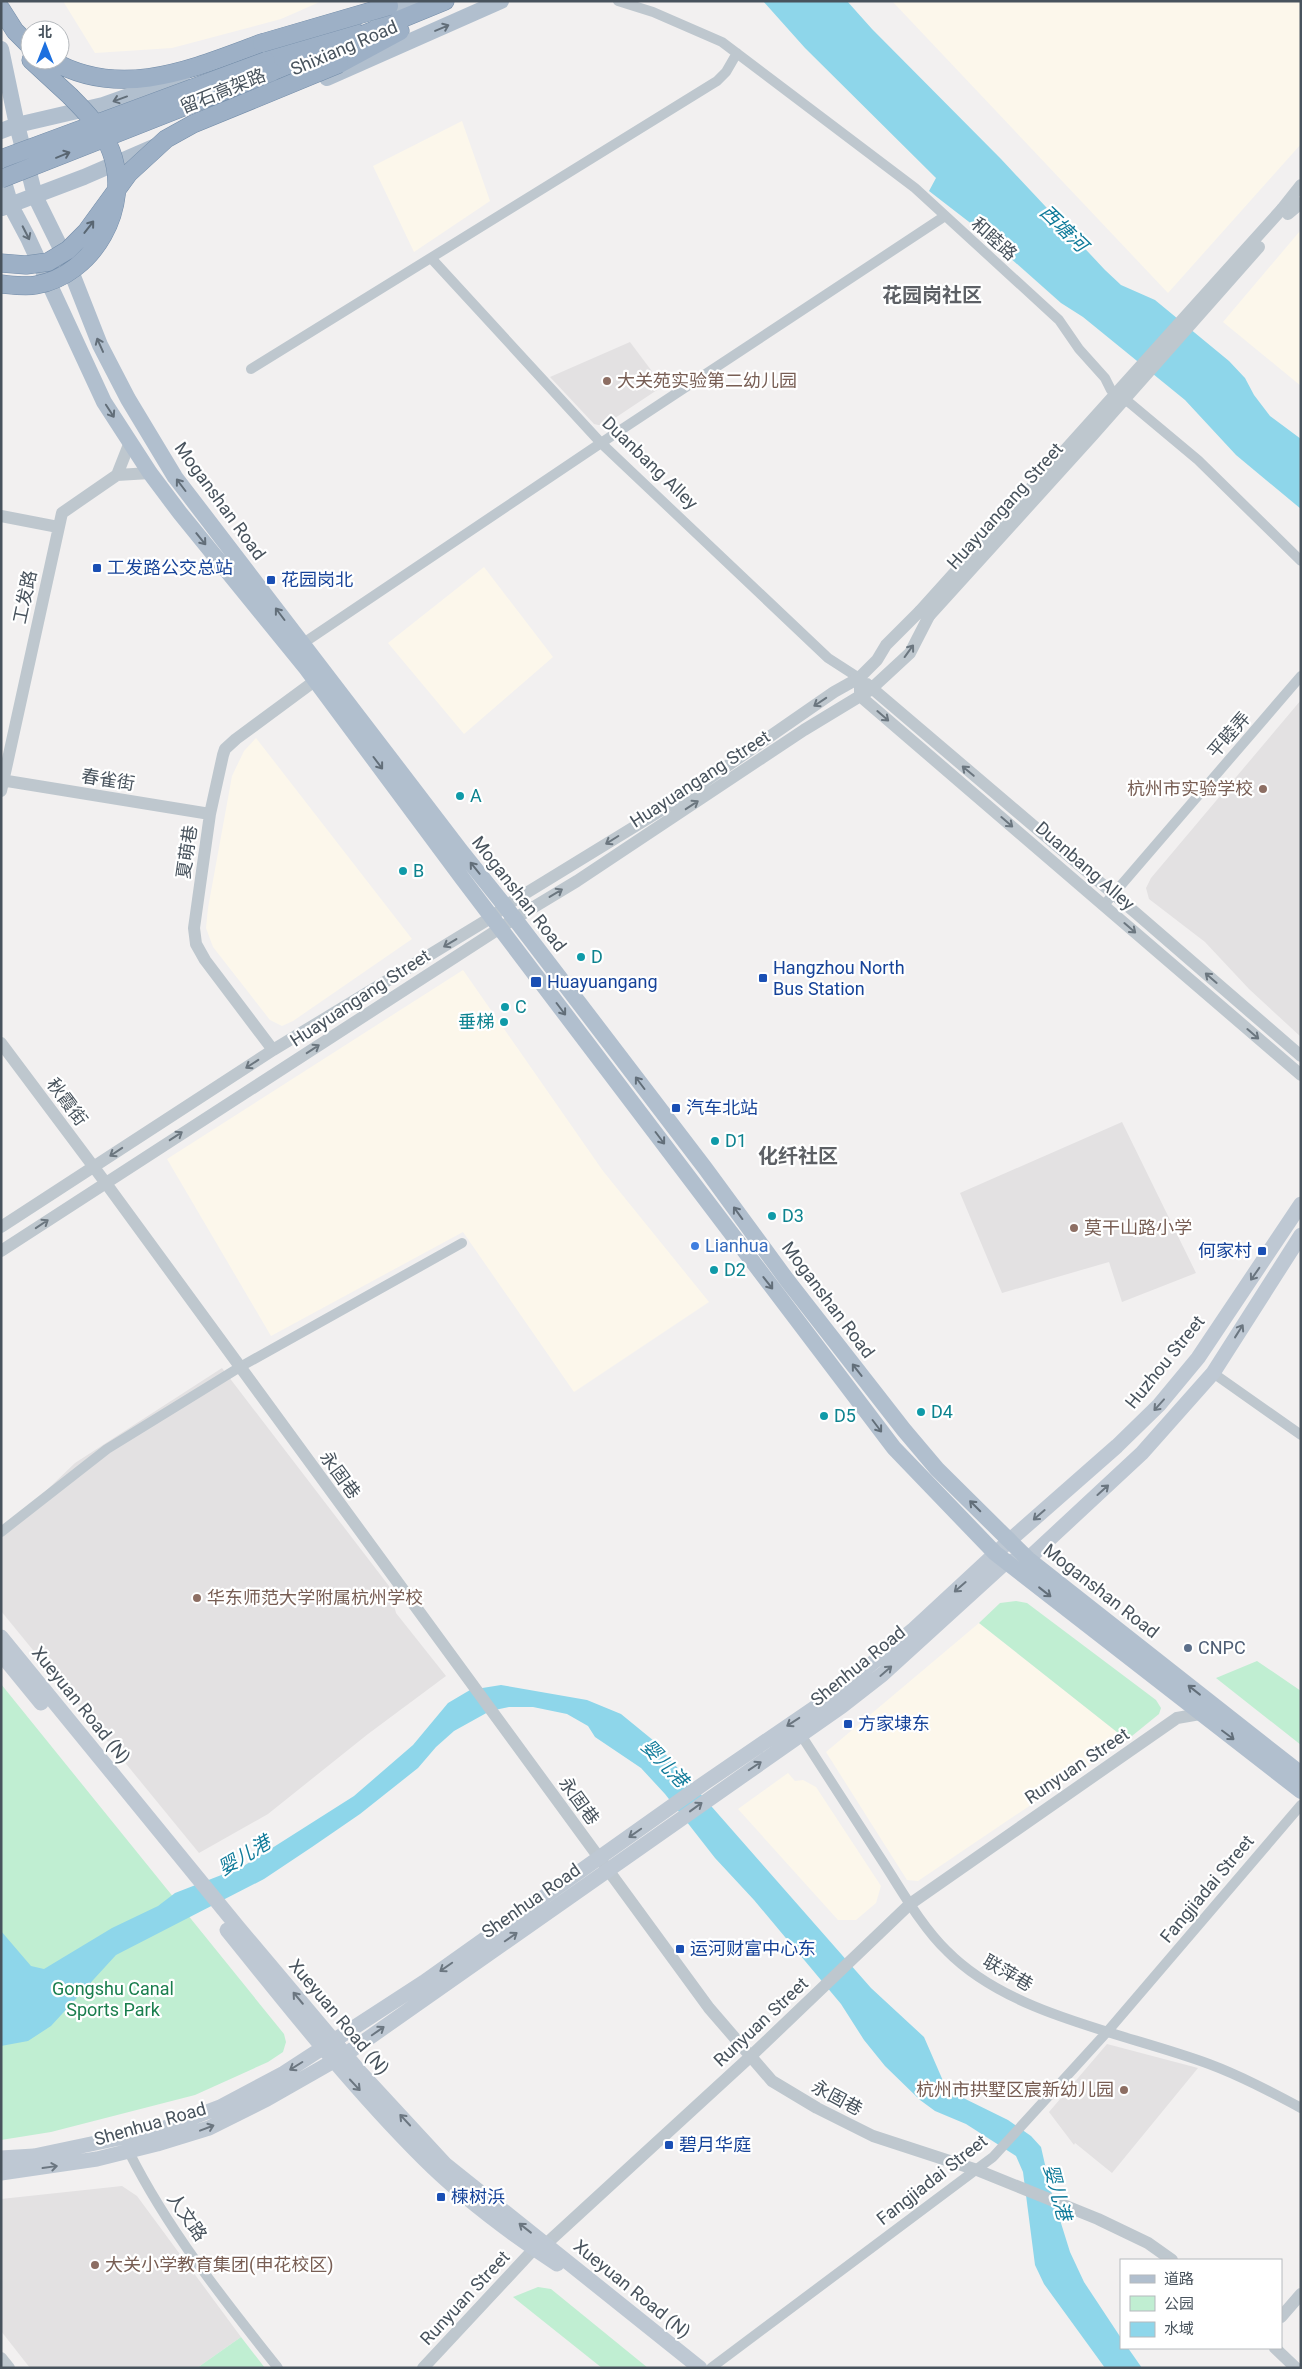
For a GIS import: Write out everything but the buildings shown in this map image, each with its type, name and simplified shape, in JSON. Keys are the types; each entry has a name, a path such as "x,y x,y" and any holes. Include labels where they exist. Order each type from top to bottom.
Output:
{"highway":[{"name":"留石高架路","path":"1,179 291,65 445,1"},
{"path":"1,263 26,265 48,262 68,250 86,232 129,173 166,139 193,124 339,64 455,1"},
{"name":"留石高架路","path":"1,159 266,61 388,3"},
{"path":"70,69 102,78 146,80 183,72 262,43 388,3"},
{"path":"1,10 8,28 20,44"},
{"path":"8,28 20,38"},
{"path":"1,284 36,285 54,280 74,268 98,244 112,217 115,203 115,169 111,152 101,132 76,102 43,70"}],"main road":[{"path":"412,1 270,66 437,1"},
{"name":"Shixiang Road","path":"6,207 397,48 501,1"},
{"name":"Shixiang Road","path":"1,131 17,125 103,105 388,3"},
{"name":"Moganshan Road","path":"1,49 17,125 35,196 66,261 100,346 128,399 175,477 455,844 503,918 894,1448 1001,1558 1301,1791"},
{"name":"Moganshan Road","path":"1,172 6,207 28,238 104,402 150,473 503,918 705,1168 787,1280 904,1430 937,1469 1028,1559 1301,1774"},
{"name":"Huzhou Street","path":"1009,1541 1117,1446 1159,1405 1198,1358 1301,1204"},
{"path":"1001,1558 1028,1559 1142,1453 1213,1372 1301,1235"},
{"name":"Shenhua Road","path":"710,1788 800,1735 883,1674 1001,1558 1009,1541"},
{"name":"Shenhua Road","path":"1,2158 34,2156 162,2129 191,2119 253,2090 329,2045 410,1989 424,1982 675,1814 856,1678 1001,1558"},
{"name":"Xueyuan Road (N)","path":"1,1637 192,1878 213,1912 340,2057 423,2159 485,2213 540,2246 700,2368"},
{"name":"Xueyuan Road (N)","path":"1,1654 192,1878 237,1926 329,2045"},
{"name":"Shenhua Road","path":"1,2173 59,2166 129,2152 209,2128 267,2099 340,2057 604,1863"},
{"name":"Xueyuan Road (N)","path":"540,2246 561,2267 688,2368"}],"street":[{"name":"和睦路","path":"618,1 652,12 722,42 915,188 1059,320 1079,349 1105,378 1111,390 1131,404 1198,460 1301,561"},
{"path":"251,369 717,81 726,72 736,53"},
{"name":"Huayuangang Street","path":"1,1251 503,918 834,692 859,678 877,660 886,645 924,614 1093,435 1300,193"},
{"path":"302,644 601,442 945,216"},
{"name":"Duanbang Alley","path":"431,258 601,442 828,658 859,678 1114,894 1301,1056"},
{"path":"130,442 117,475 150,473"},
{"name":"工发路","path":"2,784 62,512 117,475"},
{"path":"1,516 58,527"},
{"name":"Huayuangang Street","path":"1,1227 273,1050 503,918 577,881 804,730 872,689 910,654 924,614"},
{"name":"平睦弄","path":"1104,905 1301,676"},
{"path":"859,678 860,696"},
{"name":"夏萌巷","path":"273,1050 205,960 196,944 194,928 210,814 226,749 236,739 316,680"},
{"name":"Duanbang Alley","path":"860,696 1301,1075"},
{"name":"春雀街","path":"2,784 210,814"},
{"name":"秋霞街","path":"1,1043 105,1182"},
{"name":"永固巷","path":"105,1182 709,2008 772,2081 816,2108 873,2136 977,2170 1098,2219 1148,2243 1171,2259"},
{"path":"1,1532 107,1449 240,1367 462,1244"},
{"path":"1213,1372 1301,1435"},
{"path":"1177,1718 1178,1697"},
{"name":"Runyuan Street","path":"423,2368 540,2246 751,2056 910,1904 1177,1718 1200,1714"},
{"name":"联萍巷","path":"800,1735 910,1904 947,1952 984,1980 1023,2002 1107,2032 1208,2064 1268,2090 1301,2108"},
{"name":"Fangjiadai Street","path":"711,2368 993,2157 1107,2032 1301,1805"},
{"name":"人文路","path":"129,2152 150,2192 229,2306 278,2368"},
{"path":"1282,2316 1301,2294"},
{"path":"1276,2349 1296,2368"},
{"path":"1,2358 9,2368"}],"shaded area":[{"path":"63,1 322,1 281,19 172,48 95,53"},
{"path":"892,1 1301,1 1301,144 1168,293"},
{"path":"462,121 490,201 414,252 373,166"},
{"path":"1301,231 1301,386 1223,322"},
{"name":"大关苑实验第二幼儿园","path":"630,342 663,386 603,426 594,424 550,377"},
{"path":"484,567 553,657 464,734 388,643"},
{"name":"杭州市实验学校","path":"1301,700 1301,1037 1249,989 1205,942 1149,899 1146,888 1151,878"},
{"path":"256,738 412,939 293,1021 282,1026 270,1020 213,947 206,928 232,776 244,751"},
{"path":"463,970 603,1171 709,1302 574,1392 463,1232 271,1336 167,1159"},
{"name":"莫干山路小学","path":"1122,1122 1196,1273 1122,1302 1109,1262 1002,1293 960,1193"},
{"name":"华东师范大学附属杭州学校","path":"222,1368 389,1586 396,1613 446,1676 368,1734 268,1814 199,1853 1,1611 1,1534 75,1463"},
{"path":"979,1623 1127,1740 918,1881 907,1880 826,1752"},
{"path":"788,1773 795,1781 803,1780 816,1787 881,1886 876,1903 856,1920 838,1920 738,1809"},
{"name":"杭州市拱墅区宸新幼儿园","path":"1107,2044 1198,2068 1112,2173 1075,2143 1074,2145 1049,2112"},
{"name":"大关小学教育集团(申花校区)","path":"122,2186 137,2196 241,2337 197,2368 30,2368 1,2331 1,2199"}],"green space":[{"path":"1016,1601 1027,1603 1156,1700 1161,1708 1159,1714 1127,1740 979,1623 1000,1603"},
{"path":"1257,1661 1301,1691 1301,1745 1216,1678"},
{"name":"Gongshu Canal Sports Park","path":"1,1684 284,2034 286,2042 283,2052 268,2062 195,2095 51,2132 1,2140"},
{"path":"538,2287 551,2289 648,2368 602,2368 513,2297"},
{"path":"241,2337 265,2368 197,2368"}],"water":[{"name":"西塘河","path":"763,1 847,1 872,29 1001,159 1105,270 1121,285 1155,300 1229,361 1245,378 1254,395 1270,416 1301,439 1301,509 1236,455 1185,400 1083,317 1061,303 973,225 929,191 936,178 805,48"},
{"name":"婴儿港","path":"501,1685 587,1700 621,1714 654,1741 871,1988 924,2037 947,2090 1008,2120 1031,2136 1041,2147 1051,2191 1070,2252 1084,2282 1120,2336 1120,2349 1129,2349 1142,2368 1105,2368 1044,2284 1035,2265 1023,2172 1016,2156 966,2124 935,2111 920,2100 885,2066 864,2040 841,2004 754,1900 715,1858 665,1794 641,1768 595,1737 588,1726 567,1714 533,1707 509,1707 490,1711 454,1731 436,1747 418,1768 360,1814 264,1879 116,1955 51,2026 28,2041 1,2046 1,1931 31,1966 44,1969 112,1928 158,1906 175,1893 242,1867 354,1796 413,1745 448,1703 470,1690"}],"place":[{"name":"大关苑实验第二幼儿园","path":"607,381"},
{"name":"工发路公交总站","path":"97,568"},
{"name":"花园岗北","path":"271,580"},
{"name":"杭州市实验学校","path":"1263,789"},
{"name":"A","path":"460,796"},
{"name":"B","path":"403,871"},
{"name":"D","path":"581,957"},
{"name":"Hangzhou North Bus Station","path":"763,978"},
{"name":"Huayuangang","path":"536,982"},
{"name":"C","path":"505,1007"},
{"name":"垂梯","path":"504,1022"},
{"name":"汽车北站","path":"676,1108"},
{"name":"D1","path":"715,1141"},
{"name":"D3","path":"772,1216"},
{"name":"莫干山路小学","path":"1074,1228"},
{"name":"Lianhua","path":"695,1246"},
{"name":"何家村","path":"1262,1251"},
{"name":"D2","path":"714,1270"},
{"name":"D4","path":"921,1412"},
{"name":"D5","path":"824,1416"},
{"name":"华东师范大学附属杭州学校","path":"197,1598"},
{"name":"CNPC","path":"1188,1648"},
{"name":"方家埭东","path":"848,1724"},
{"name":"运河财富中心东","path":"680,1949"},
{"name":"杭州市拱墅区宸新幼儿园","path":"1124,2090"},
{"name":"碧月华庭","path":"669,2145"},
{"name":"楝树浜","path":"441,2197"},
{"name":"大关小学教育集团(申花校区)","path":"95,2265"}],"district":[{"name":"花园岗社区","path":"932,295"},
{"name":"化纤社区","path":"798,1156"}]}
